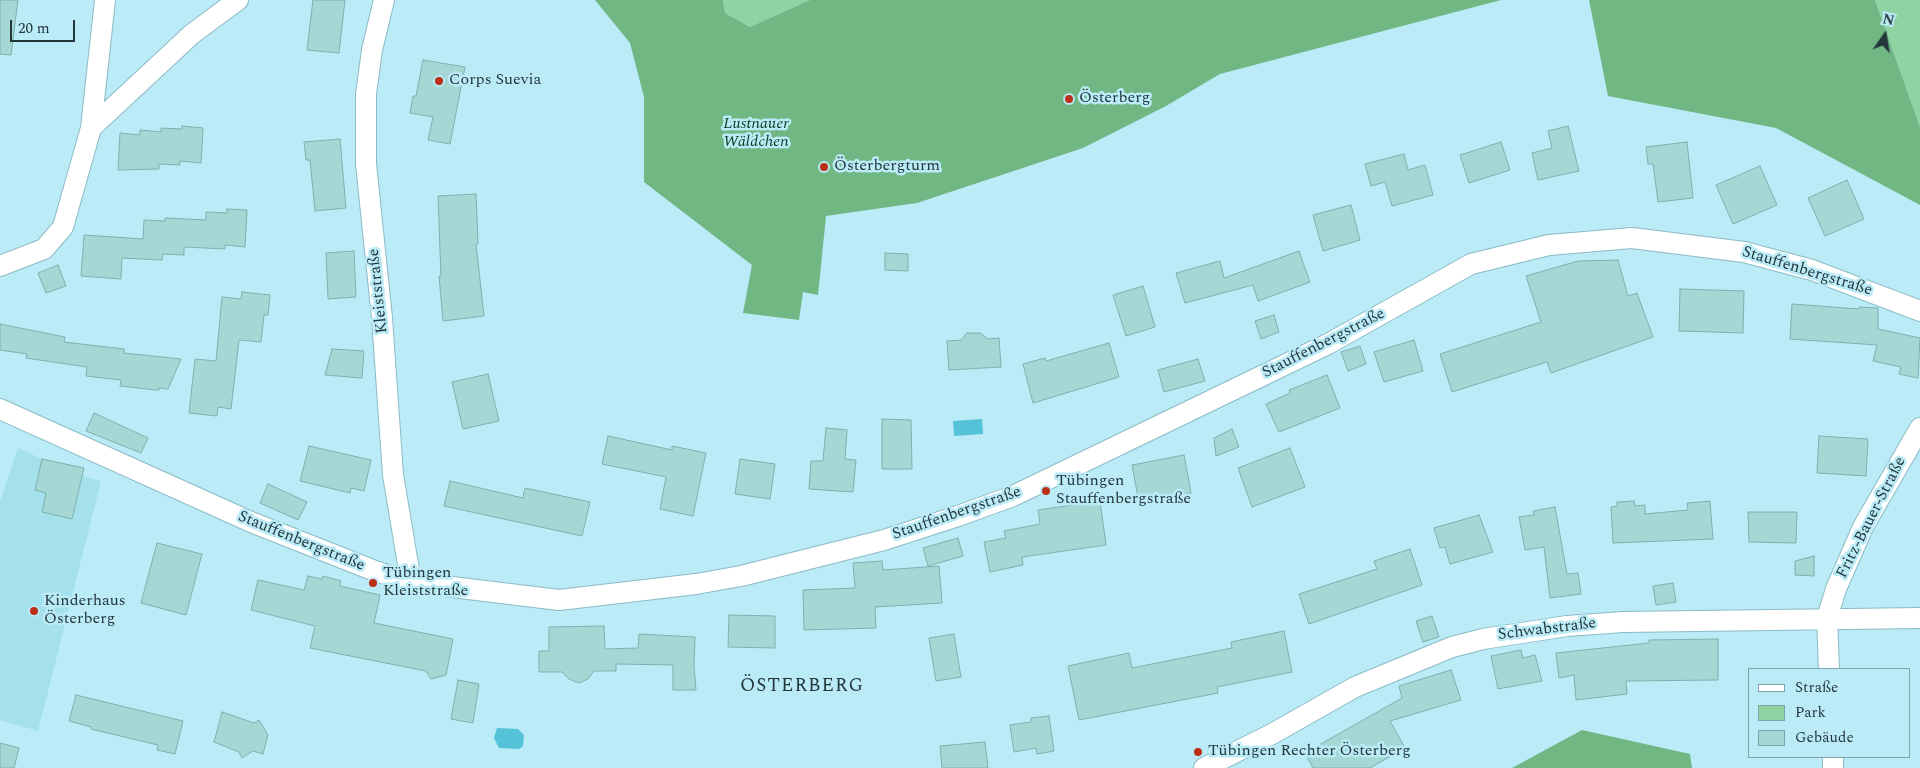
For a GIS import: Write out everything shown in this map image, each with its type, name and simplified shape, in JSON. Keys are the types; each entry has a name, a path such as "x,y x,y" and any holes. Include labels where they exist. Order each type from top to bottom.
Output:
{"street":[{"path":"0,266 44,249 63,227 91,128 105,0"},
{"path":"91,128 192,34 238,0"},
{"name":"Kleiststraße","path":"384,0 372,50 366,94 366,164 382,318 393,475 411,582"},
{"name":"Stauffenbergstraße","path":"0,409 251,522 357,564 411,582 560,600 696,584 742,576 884,540 986,506 1043,482 1328,344 1471,264 1550,245 1632,238 1735,251 1812,270 1920,311"},
{"name":"Fritz-Bauer-Straße","path":"1829,668 1826,618 1847,559 1920,428"},
{"name":"Schwabstraße","path":"1204,768 1272,734 1355,688 1452,647 1483,639 1548,628 1623,622 1920,618"}],"shaded area":[{"path":"982,419 983,434 954,436 953,421"},
{"name":"Kinderhaus Österberg","path":"18,448 42,459 84,468 83,476 101,481 38,731 0,720 0,502"},
{"path":"497,728 518,729 524,735 523,746 519,749 499,748 494,738"}],"green space":[{"name":"Lustnauer Wäldchen","path":"595,0 723,0 725,13 750,27 810,0 1501,0 1220,74 1166,106 1083,148 917,203 826,216 818,295 803,292 799,320 743,313 752,265 644,182 644,97 630,43"},
{"path":"723,0 810,0 750,27 725,13"},
{"path":"1589,0 1875,0 1920,127 1920,205 1776,128 1608,96"},
{"path":"1875,0 1920,0 1920,127"},
{"path":"1582,730 1690,754 1692,768 1512,768"}],"building":[{"path":"0,0 18,0 11,55 0,54"},
{"path":"313,0 345,0 339,53 307,50"},
{"path":"423,60 465,67 450,144 428,140 433,117 410,113 413,96 416,96"},
{"path":"182,126 203,128 201,163 180,161 180,165 159,164 159,169 118,170 120,133 140,135 140,130 161,132 161,128 182,129"},
{"path":"1568,126 1579,171 1538,180 1532,153 1552,148 1548,131"},
{"path":"340,139 346,208 315,211 310,160 306,160 304,142"},
{"path":"1501,142 1510,170 1469,183 1460,155"},
{"path":"1687,142 1693,198 1658,202 1653,164 1648,164 1646,147"},
{"path":"1404,154 1408,170 1425,165 1433,195 1392,206 1385,182 1371,186 1365,164"},
{"path":"1760,166 1777,205 1733,224 1716,185"},
{"path":"1847,180 1864,219 1825,236 1808,198"},
{"path":"476,194 478,244 476,244 484,316 443,321 439,276 441,276 438,196"},
{"path":"1351,205 1360,240 1323,251 1313,215"},
{"path":"227,209 247,210 245,247 225,245 225,249 184,247 184,255 163,254 162,260 122,258 121,279 81,276 84,235 143,239 144,220 165,221 165,218 206,220 206,212 227,213"},
{"path":"354,251 356,297 328,299 326,253"},
{"path":"1299,251 1310,282 1258,301 1253,285 1185,303 1176,273 1220,261 1224,278"},
{"path":"885,253 908,254 908,271 885,270"},
{"path":"1618,260 1628,296 1637,293 1653,337 1551,373 1547,362 1452,392 1440,354 1541,322 1526,276 1578,261"},
{"path":"58,265 66,286 46,293 38,273"},
{"path":"1143,286 1155,327 1126,336 1113,295"},
{"path":"1680,289 1744,291 1743,333 1679,331"},
{"path":"242,292 270,295 268,315 264,315 261,342 239,340 231,409 218,407 217,416 189,413 195,359 216,361 222,297 241,299"},
{"path":"1792,304 1859,309 1859,307 1878,308 1878,329 1920,338 1918,378 1899,374 1901,367 1873,361 1877,345 1790,339"},
{"path":"1274,315 1279,332 1261,339 1255,321"},
{"path":"0,324 65,337 64,342 124,349 124,353 181,359 168,389 159,388 159,390 155,390 120,386 121,380 86,376 87,367 26,358 27,354 0,350"},
{"path":"967,333 980,333 988,339 999,338 1001,367 949,370 947,341 961,340"},
{"path":"1414,340 1423,371 1384,382 1374,352"},
{"path":"1109,343 1119,377 1033,403 1023,364 1045,358 1046,361"},
{"path":"1360,346 1366,364 1348,371 1341,352"},
{"path":"332,349 364,351 362,378 325,375"},
{"path":"1198,359 1205,381 1164,392 1158,370"},
{"path":"488,374 499,421 463,429 452,382"},
{"path":"1327,375 1340,408 1279,432 1266,404 1290,393 1289,390"},
{"path":"94,413 148,438 141,453 86,431"},
{"path":"882,419 911,420 912,469 882,469"},
{"path":"826,428 847,430 845,459 856,460 853,492 809,489 811,461 823,461"},
{"path":"1232,429 1239,447 1216,456 1214,438"},
{"path":"608,436 672,450 672,446 706,453 693,516 660,509 666,477 602,464"},
{"path":"1819,436 1868,439 1866,476 1817,473"},
{"path":"309,446 371,460 364,491 351,488 350,493 300,481"},
{"path":"1290,448 1305,487 1252,507 1238,468"},
{"path":"1184,455 1191,493 1139,503 1132,465"},
{"path":"42,459 84,468 72,519 42,512 46,493 35,490"},
{"path":"740,459 775,464 770,499 735,494"},
{"path":"450,481 523,498 525,488 590,502 582,536 444,506"},
{"path":"268,484 307,502 298,520 260,503"},
{"path":"1100,501 1106,545 1022,557 1023,565 990,572 984,542 1006,538 1004,531 1040,524 1038,510"},
{"path":"1634,501 1635,506 1645,505 1645,514 1688,510 1687,503 1710,501 1713,539 1613,543 1611,507 1617,506 1617,502"},
{"path":"1555,507 1567,574 1578,573 1581,594 1550,598 1544,547 1525,550 1519,517 1534,515 1533,511"},
{"path":"1748,512 1797,512 1796,543 1749,542"},
{"path":"1479,515 1493,552 1450,564 1445,547 1440,548 1434,528"},
{"path":"958,538 963,556 928,566 923,548"},
{"path":"157,543 202,554 186,615 141,603"},
{"path":"1410,549 1422,585 1309,624 1299,594 1377,569 1374,561"},
{"path":"1814,556 1814,576 1795,575 1795,561"},
{"path":"882,561 883,570 939,566 942,603 875,607 876,628 804,630 803,590 855,588 853,563"},
{"path":"308,576 322,579 323,576 341,581 340,586 380,595 374,623 453,639 446,675 431,679 426,671 310,648 315,626 251,610 258,580 304,590"},
{"path":"1673,583 1676,602 1656,605 1653,586"},
{"path":"729,615 775,616 775,648 728,647"},
{"path":"1432,616 1439,637 1423,642 1416,621"},
{"path":"604,626 605,649 638,648 639,634 695,637 694,665 696,690 673,690 673,665 616,664 616,671 594,671 588,679 579,683 569,679 562,672 539,672 539,651 549,651 549,627"},
{"path":"1284,631 1292,672 1217,687 1218,693 1079,720 1068,666 1129,653 1132,668 1232,648 1231,642"},
{"path":"954,634 961,677 936,681 929,638"},
{"path":"1718,639 1718,680 1626,681 1627,694 1576,700 1574,675 1559,678 1556,653 1649,643 1649,640"},
{"path":"1521,650 1523,658 1535,655 1542,681 1498,689 1491,656"},
{"path":"1451,670 1461,700 1390,721 1405,748 1370,768 1313,768 1305,753 1402,698 1399,686"},
{"path":"458,680 479,684 473,723 451,719"},
{"path":"76,695 183,721 175,754 157,750 158,745 91,729 91,727 69,721"},
{"path":"222,712 254,723 259,720 268,735 263,754 253,751 242,758 239,752 214,742"},
{"path":"1049,716 1054,751 1037,754 1036,748 1014,752 1010,725 1031,722 1031,718"},
{"path":"985,742 988,768 942,768 940,746"},
{"path":"0,743 19,748 14,768 0,768"}],"place":[{"name":"Corps Suevia","path":"439,81"},
{"name":"Österberg","path":"1069,99"},
{"name":"Österbergturm","path":"824,167"},
{"name":"Tübingen Stauffenbergstraße","path":"1046,491"},
{"name":"Tübingen Kleiststraße","path":"373,583"},
{"name":"Kinderhaus Österberg","path":"34,611"},
{"name":"Tübingen Rechter Österberg","path":"1198,752"}],"district":[{"name":"ÖSTERBERG","path":"802,687"}]}
